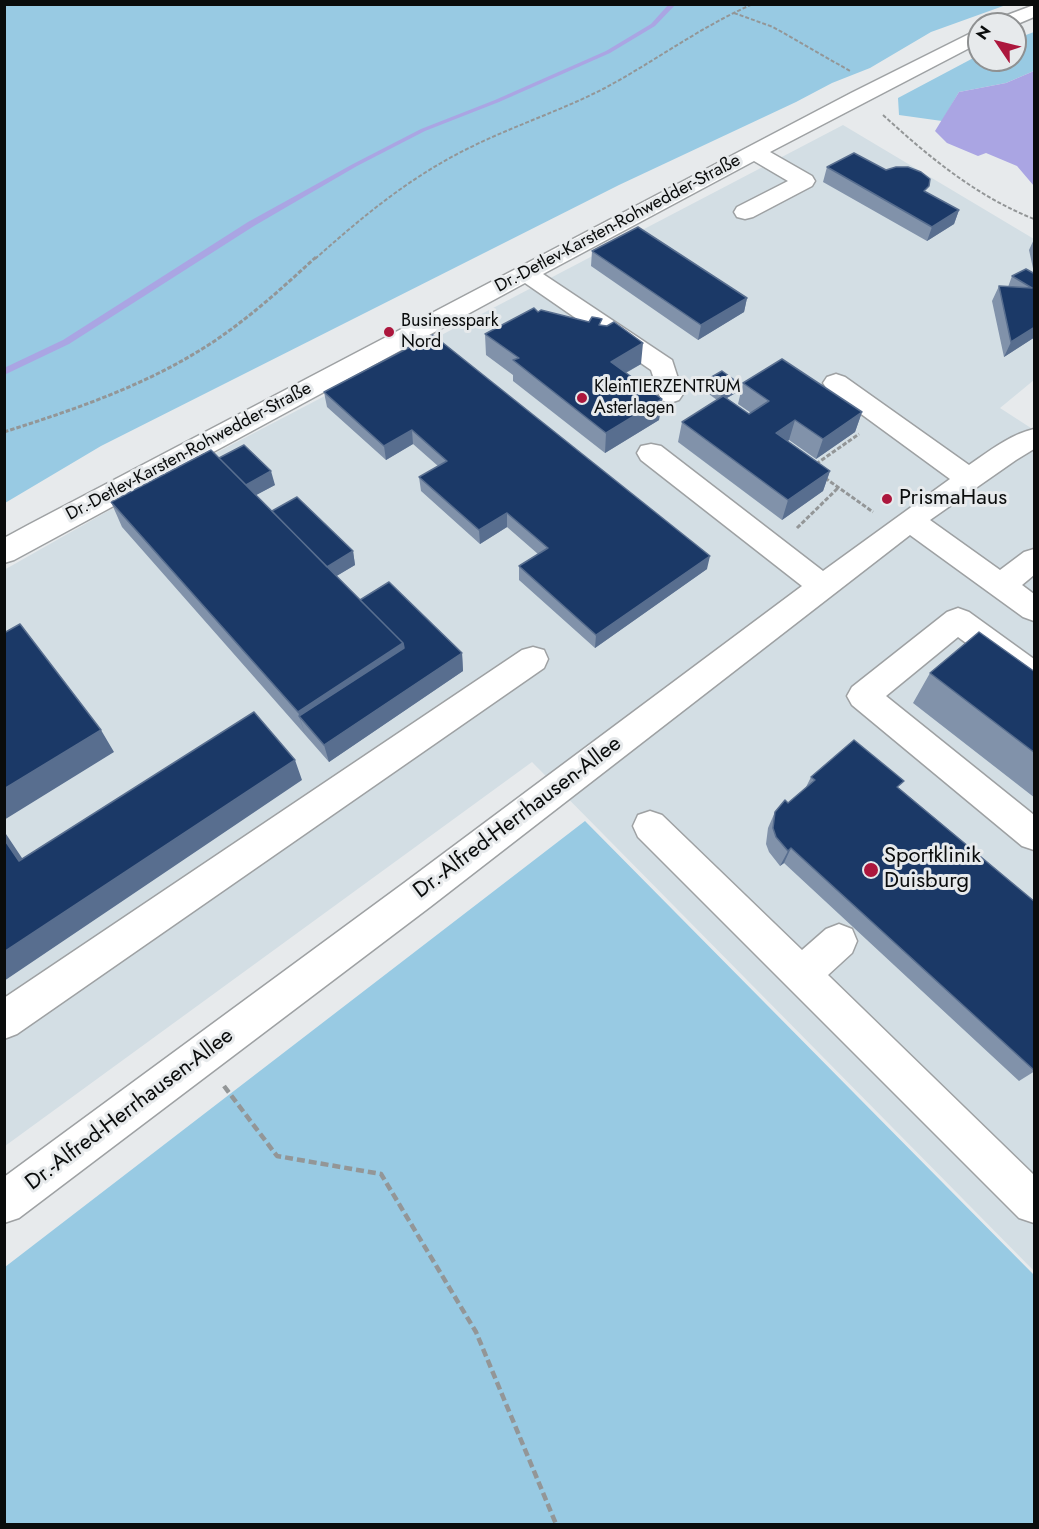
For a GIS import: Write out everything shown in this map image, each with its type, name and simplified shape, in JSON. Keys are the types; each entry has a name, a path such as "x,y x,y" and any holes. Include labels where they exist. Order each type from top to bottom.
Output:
{"street":[{"name":"Dr.-Detlev-Karsten-Rohwedder-Straße","path":"4,552 753,152 967,41"},
{"path":"745,212 804,181 753,152"},
{"path":"526,273 663,366 670,394"},
{"path":"836,383 968,478"},
{"name":"Dr.-Alfred-Herrhausen-Allee","path":"4,1203 968,478 1006,453 1035,438"},
{"path":"651,453 823,587"},
{"path":"904,526 1002,585 1035,609"},
{"path":"1002,585 1035,560"},
{"path":"1035,676 958,620 863,696 1035,835"},
{"path":"4,1022 533,659"},
{"path":"650,826 1035,1203"},
{"path":"802,974 839,940"}],"path":[{"path":"4,432 118,394 181,363 230,330 357,222 402,187 461,152 602,90 656,59 702,28 753,4"},
{"path":"733,12 773,27 868,92 877,109 928,157 1010,211 1035,219"},
{"path":"811,468 882,417"},
{"path":"820,475 904,526"},
{"path":"775,549 838,488"},
{"path":"202,1056 277,1156 381,1174 476,1332 556,1524"}],"shaded area":[{"path":"5,4 1006,5 987,12 967,12 967,19 931,32 870,68 832,83 619,185 101,446 5,503"},
{"path":"1034,32 1034,71 1006,83 959,92 942,121 899,115 898,98 967,61 967,72 1027,72 1027,35"},
{"path":"1034,71 1034,186 1017,166 986,153 978,156 947,143 935,131 959,92 1006,83"},
{"path":"843,125 1034,239 1034,380 1000,408 1034,430 1034,1271 532,762 5,1146 4,570 145,490"},
{"path":"585,821 1034,1275 1034,1524 5,1524 5,1267"}],"building":[{"path":"854,153 886,170 908,167 921,172 930,179 929,186 924,191 959,210 932,227 827,167"},
{"path":"638,227 747,298 701,325 592,251"},
{"path":"1026,269 1035,274 1035,327 1011,342 999,286 1032,288 1012,276"},
{"name":"KleinTIERZENTRUM Asterlagen","path":"534,308 538,312 541,310 589,322 592,317 602,319 599,325 607,326 614,322 643,343 611,362 662,399 606,433 513,360 519,358 485,334"},
{"path":"433,335 710,556 596,635 519,566 548,548 507,513 479,530 419,477 447,461 412,430 384,446 324,392"},
{"path":"782,359 862,412 823,439 795,420 776,433 830,471 788,500 682,422 723,396 749,414 769,401 743,383"},
{"path":"722,371 740,384 722,395 703,382"},
{"path":"244,445 271,471 246,485 219,458"},
{"path":"211,450 403,643 298,712 111,502"},
{"path":"297,497 353,551 327,567 272,511"},
{"path":"389,582 462,653 324,745 299,716 404,648 403,643 360,600"},
{"path":"20,624 101,730 4,789 4,633"},
{"path":"979,632 1035,672 1035,753 930,673"},
{"path":"254,712 295,760 4,952 4,839 19,861"},
{"path":"854,740 904,781 897,787 1035,902 1035,1071 791,848 788,851 776,837 773,828 775,812 785,800 788,803 815,780 811,777"}],"waterway":[{"path":"4,372 66,342 251,224 355,165 423,130 497,101 608,52 653,25 673,4"}],"place":[{"name":"Businesspark Nord","path":"389,332"},
{"name":"KleinTIERZENTRUM Asterlagen","path":"582,398"},
{"name":"PrismaHaus","path":"887,499"},
{"name":"Sportklinik Duisburg","path":"871,870"}]}
